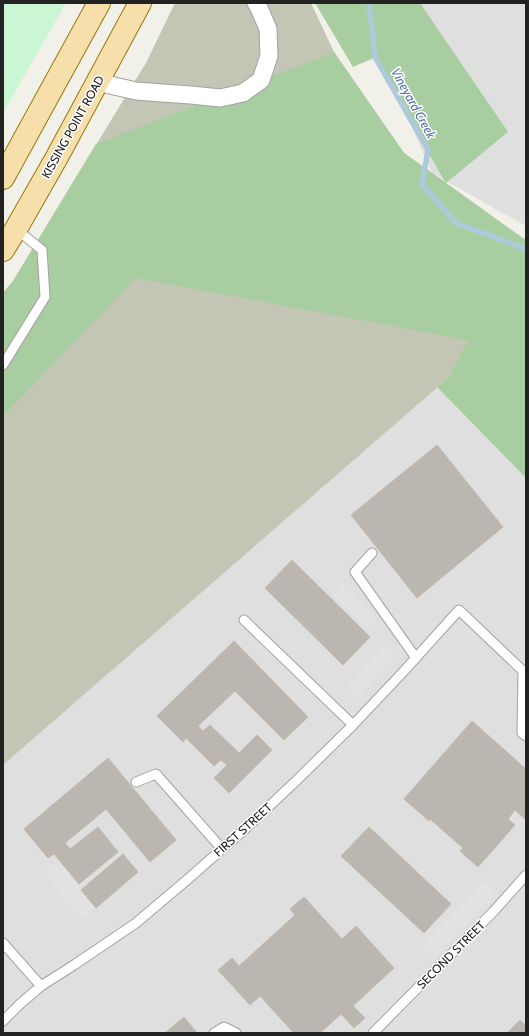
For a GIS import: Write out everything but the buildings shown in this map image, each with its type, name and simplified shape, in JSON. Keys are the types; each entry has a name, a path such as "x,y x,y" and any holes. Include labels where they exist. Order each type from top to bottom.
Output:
{"main road":[{"path":"3,178 99,3"},
{"name":"KISSING POINT ROAD","path":"3,250 57,157 140,3"}],"street":[{"path":"97,82 136,91 162,94 220,98 243,93 261,80 269,56 268,29 256,3"}],"lane":[{"path":"3,365 45,297 42,250 16,229"},
{"path":"372,553 355,572 416,658"},
{"name":"FIRST STREET","path":"3,1021 41,986 74,966 136,923 222,850 298,780 353,725 459,610 523,671 522,733 526,736"},
{"path":"244,620 353,725"},
{"path":"136,782 156,774 222,850"},
{"name":"SECOND STREET","path":"372,1033 494,911 526,875"},
{"path":"3,943 41,986"},
{"path":"214,1033 224,1027 236,1033"}],"shaded area":[{"path":"175,3 311,3 334,52 404,153 524,239 447,379 3,765 3,293 13,281 146,63"},
{"path":"315,3 526,3 526,226 432,173 381,57 353,66"},
{"path":"437,387 526,478 526,1033 3,1033 3,765"},
{"path":"343,585 377,618 366,629 332,596"},
{"path":"385,645 397,655 357,698 346,688"},
{"path":"59,861 96,907 81,919 44,873"},
{"path":"485,882 496,893 434,957 422,946"}],"green space":[{"path":"3,3 66,3 3,113"},
{"path":"315,3 420,3 508,132 446,183 524,239 526,238 526,478 437,387 447,379 468,340 136,278 3,416 3,293 13,281 96,144 334,52 404,153 445,182 375,57 353,67"}],"waterway":[{"name":"Vineyard Creek","path":"369,3 375,57 428,150 422,184 456,223 526,249"}]}
